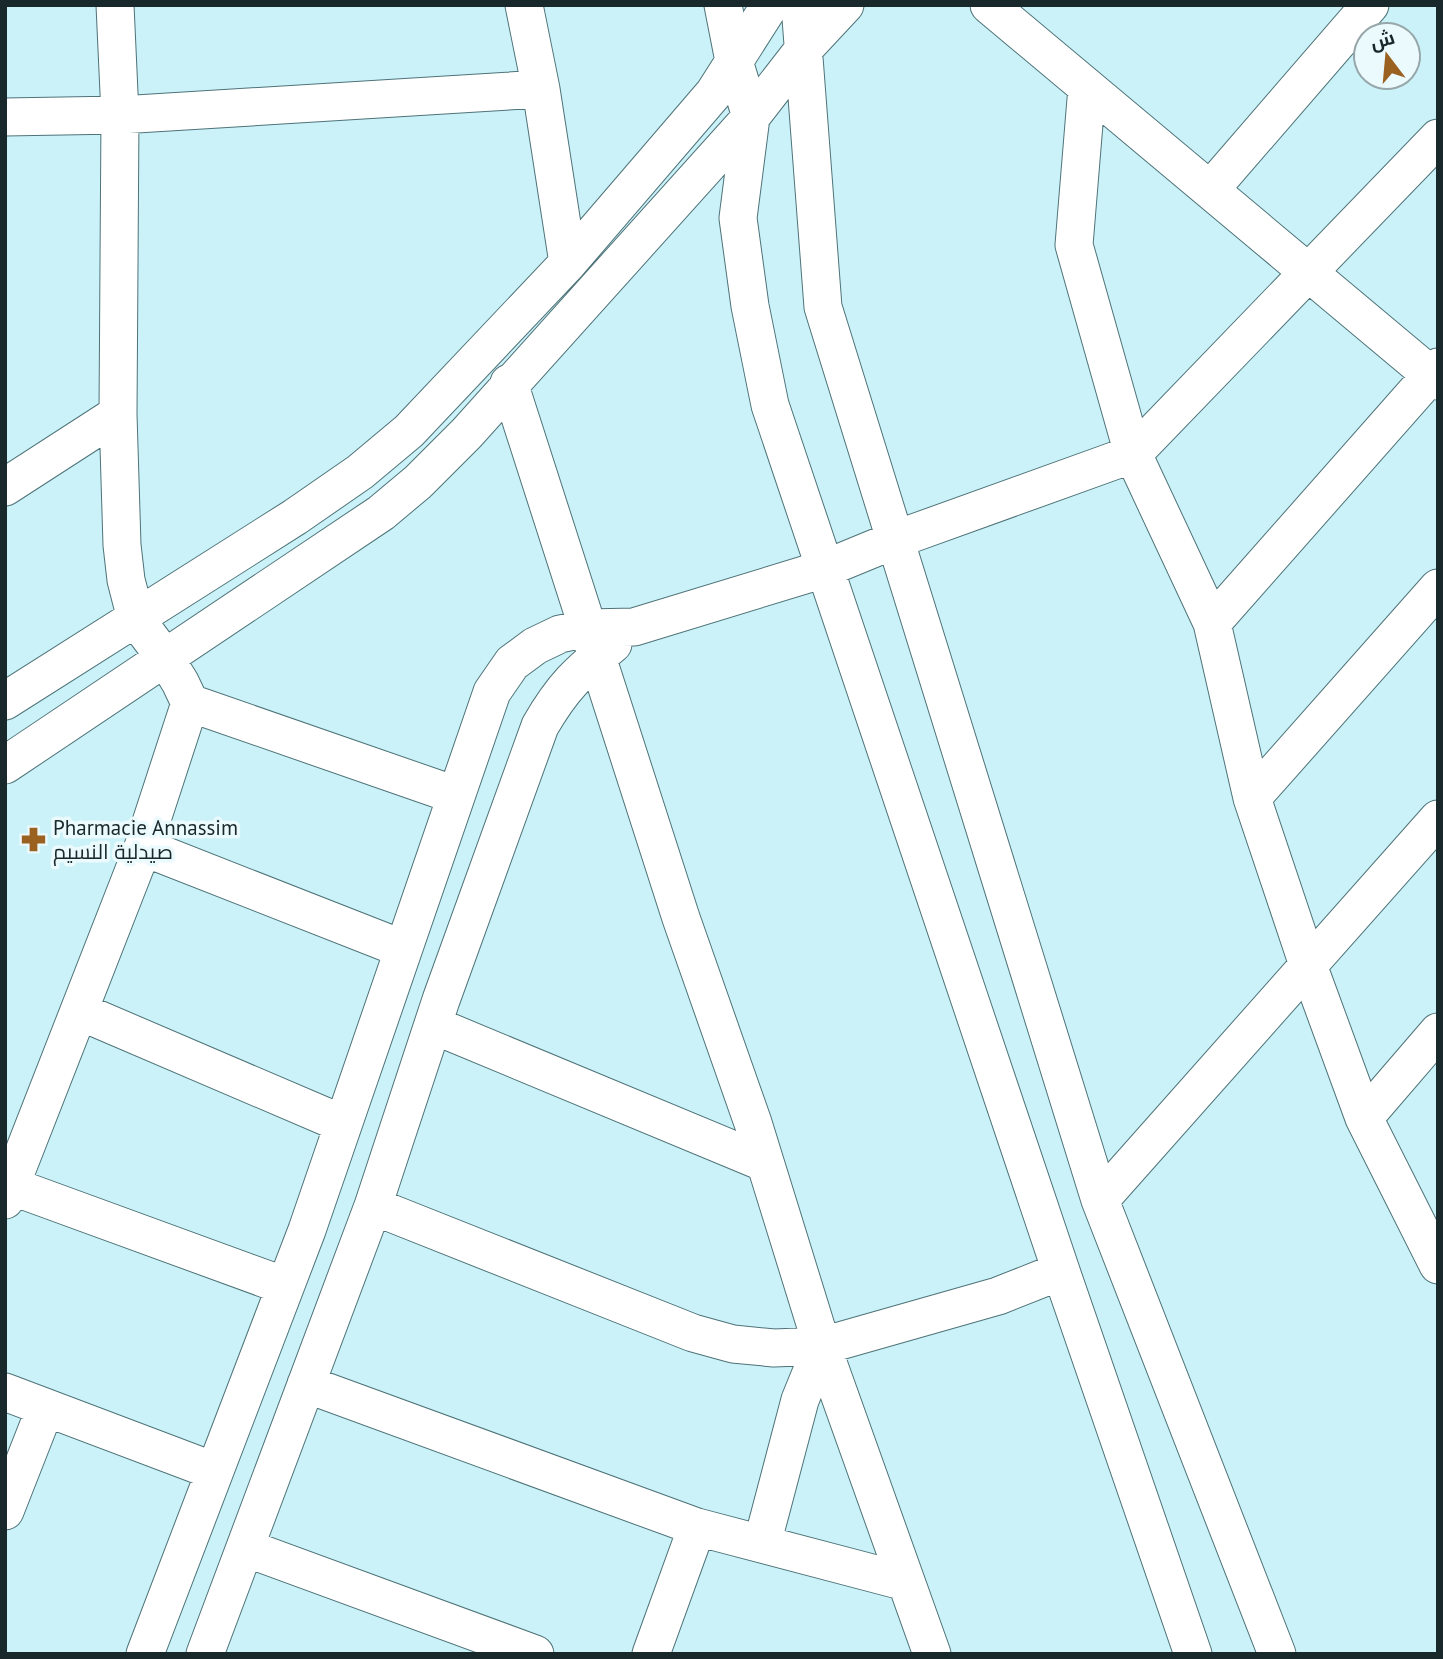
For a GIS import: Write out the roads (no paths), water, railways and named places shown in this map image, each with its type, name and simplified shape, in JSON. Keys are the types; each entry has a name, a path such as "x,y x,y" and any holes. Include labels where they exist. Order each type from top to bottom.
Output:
{"street":[{"path":"115,5 120,115 118,414 122,545 126,579 136,619 165,657 190,703 455,795"},
{"path":"524,5 541,89 568,262"},
{"path":"723,5 734,61 751,117 738,218 750,306 771,405 1061,1271 1194,1654"},
{"path":"5,701 295,517 369,464 409,431 568,262 714,93 770,5"},
{"path":"800,5 823,307 1100,1200 1277,1654"},
{"path":"5,765 382,513 418,482 457,443 751,117 803,50 845,5"},
{"path":"989,5 1308,272 1435,374 1212,623"},
{"path":"1209,190 1370,5"},
{"path":"1087,87 1074,245 1133,454 1212,623 1252,798 1308,965 1364,1118 1438,1265"},
{"path":"5,117 120,115 541,89"},
{"path":"145,1654 285,1286 492,692 512,663 535,646 560,634 592,643 634,627 824,569 897,539 1133,454 1438,138"},
{"path":"509,383 681,918 765,1163 822,1346 932,1654"},
{"path":"5,487 118,414"},
{"path":"1252,798 1438,588"},
{"path":"205,1654 373,1206 433,1025 540,726 557,696 577,673 592,643"},
{"path":"190,703 144,847 8,1193 285,1286"},
{"path":"1100,1200 1438,819"},
{"path":"144,847 403,949"},
{"path":"79,1011 343,1124"},
{"path":"433,1025 765,1163"},
{"path":"1364,1118 1438,1032"},
{"path":"373,1206 692,1333 733,1343 774,1348 822,1346 998,1296 1061,1271"},
{"path":"762,1544 800,1400 822,1346"},
{"path":"306,1384 697,1527 906,1582"},
{"path":"5,1392 44,1409 214,1471"},
{"path":"5,1511 44,1409"},
{"path":"651,1654 697,1527"},
{"path":"246,1548 535,1654"}],"place":[{"name":"Pharmacie Annassim صيدلية النسيم","path":"33,839"}]}
